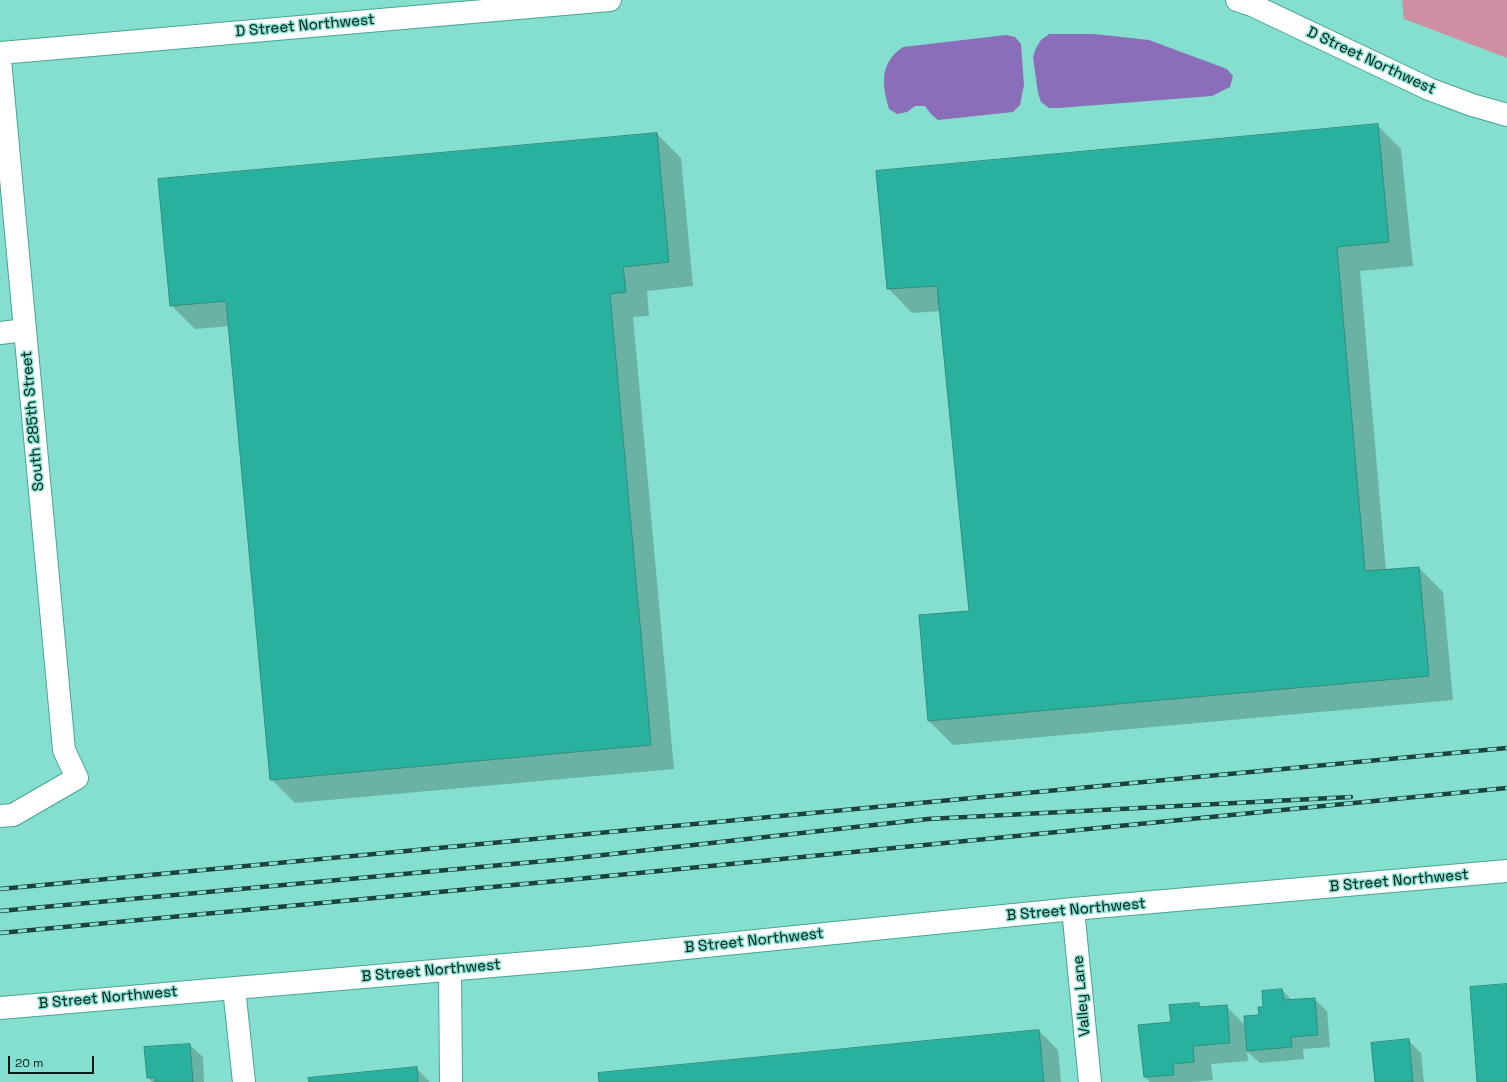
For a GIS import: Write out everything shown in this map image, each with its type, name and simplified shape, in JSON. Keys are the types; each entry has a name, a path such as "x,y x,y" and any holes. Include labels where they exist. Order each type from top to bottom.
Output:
{"street":[{"name":"D Street Northwest","path":"0,53 610,0"},
{"name":"D Street Northwest","path":"1237,0 1252,5 1429,88 1472,105 1507,115"},
{"name":"South 285th Street","path":"0,60 64,750 77,778 13,815 0,816"},
{"path":"0,333 25,330"},
{"name":"B Street Northwest","path":"0,1008 587,958 1073,909 1507,871"},
{"name":"Valley Lane","path":"1073,909 1090,1082"},
{"path":"450,970 451,1082"},
{"path":"234,988 244,1082"}],"shaded area":[{"path":"1402,0 1507,0 1507,58 1404,19"},
{"path":"1049,34 1094,34 1149,40 1227,69 1233,76 1230,87 1212,96 1049,108 1041,102 1038,93 1033,57 1041,40"},
{"path":"1006,35 1015,37 1021,44 1024,85 1020,105 1013,112 938,120 925,106 915,106 907,112 897,114 889,109 885,91 884,75 890,60 895,53 903,47"}],"building":[{"path":"1378,124 1389,242 1337,247 1365,571 1419,567 1429,676 928,721 919,615 969,611 937,286 887,289 876,171"},
{"path":"657,133 669,262 623,267 626,292 610,294 651,745 270,780 226,301 170,306 158,179"},
{"path":"1507,984 1507,1082 1477,1082 1470,987"},
{"path":"1282,989 1284,1000 1315,998 1318,1035 1291,1037 1292,1047 1247,1051 1244,1016 1259,1015 1258,1007 1263,1007 1262,991"},
{"path":"1199,1003 1199,1007 1227,1005 1230,1043 1193,1046 1194,1062 1173,1064 1174,1075 1144,1077 1138,1025 1171,1022 1169,1005"},
{"path":"1039,1030 1044,1082 599,1082 598,1073"},
{"path":"1409,1039 1413,1082 1375,1082 1371,1043"},
{"path":"190,1044 193,1082 155,1082 155,1077 147,1078 144,1047"},
{"path":"417,1067 418,1082 309,1082 308,1078"}],"railway":[{"path":"0,889 1507,748"},
{"path":"0,933 567,880 1507,788"},
{"path":"0,911 567,859 928,819 1351,797"}]}
